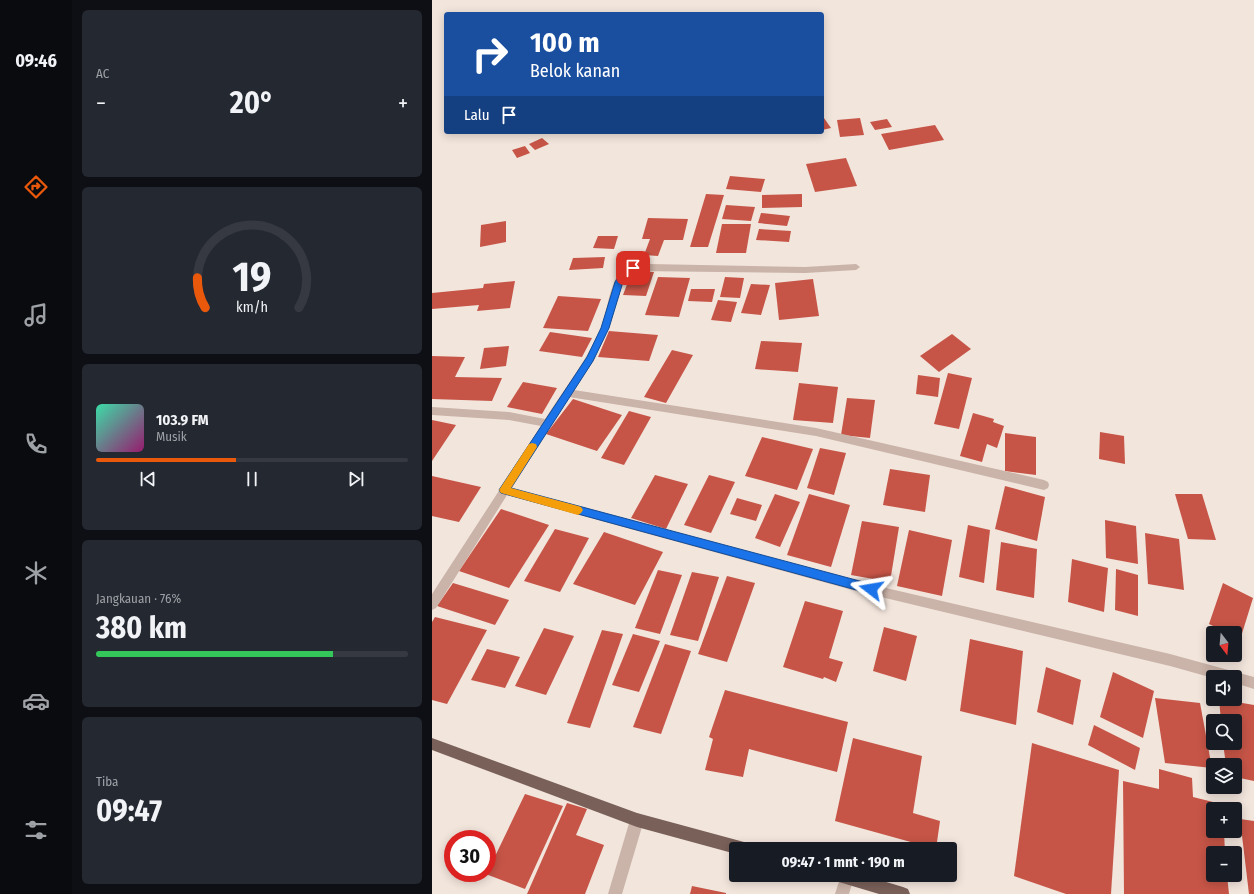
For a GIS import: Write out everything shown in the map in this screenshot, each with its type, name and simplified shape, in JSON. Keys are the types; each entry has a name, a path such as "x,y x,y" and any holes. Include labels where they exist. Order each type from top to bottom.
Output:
{"main road":[{"path":"432,744 637,820 729,845"},
{"path":"863,882 903,894"}],"street":[{"path":"432,604 590,358 605,328 619,282 624,273 629,270 649,267 805,270 856,267"},
{"path":"567,393 816,432 1044,485"},
{"path":"432,410 509,416 547,423"},
{"path":"504,490 856,586 1208,670"},
{"path":"1242,679 1254,683"},
{"path":"615,894 637,820"},
{"path":"842,894 843,882"}],"building":[{"path":"824,118 831,128 824,130"},
{"path":"860,118 864,135 840,137 837,120"},
{"path":"887,119 892,127 875,130 870,122"},
{"path":"935,125 944,140 889,150 881,134"},
{"path":"542,138 549,144 535,150 529,144"},
{"path":"525,146 530,153 517,158 512,150"},
{"path":"846,158 857,186 815,192 806,164"},
{"path":"730,176 765,179 761,192 726,189"},
{"path":"706,194 724,195 708,247 690,247"},
{"path":"802,194 802,207 762,208 762,195"},
{"path":"726,205 755,207 751,221 722,219"},
{"path":"761,213 790,216 787,226 758,223"},
{"path":"648,218 688,219 683,240 664,240 658,256 644,255 650,239 642,239"},
{"path":"506,221 506,242 480,247 481,225"},
{"path":"722,224 751,224 746,253 716,253"},
{"path":"759,229 791,231 789,242 756,240"},
{"path":"598,236 618,236 614,249 593,248"},
{"path":"605,257 603,268 569,270 573,258"},
{"path":"632,271 654,272 646,296 623,295"},
{"path":"658,277 690,278 679,317 645,315"},
{"path":"725,277 744,278 740,298 720,297"},
{"path":"813,279 819,316 779,320 775,283"},
{"path":"515,281 510,308 477,311 479,305 432,309 432,293 483,288 484,284"},
{"path":"751,284 770,285 761,315 741,313"},
{"path":"691,289 715,289 712,302 688,301"},
{"path":"558,296 601,299 588,331 543,328"},
{"path":"718,300 737,302 731,322 711,320"},
{"path":"609,331 658,335 649,361 598,357"},
{"path":"550,332 592,338 582,357 539,351"},
{"path":"952,334 971,349 939,372 920,356"},
{"path":"761,341 802,343 798,372 755,369"},
{"path":"509,346 506,366 480,369 484,348"},
{"path":"672,350 693,355 666,403 644,397"},
{"path":"432,356 465,357 455,377 502,378 492,401 432,399"},
{"path":"948,373 972,378 959,429 934,424"},
{"path":"918,375 940,378 938,397 916,394"},
{"path":"523,382 557,388 542,414 507,407"},
{"path":"799,383 838,387 833,423 793,420"},
{"path":"847,398 875,400 870,438 841,435"},
{"path":"573,399 622,415 597,451 546,434"},
{"path":"629,411 651,417 624,465 601,458"},
{"path":"973,413 994,419 993,422 1004,426 997,448 987,444 982,462 960,456"},
{"path":"432,420 456,425 432,461"},
{"path":"1100,432 1124,436 1125,464 1099,459"},
{"path":"1005,433 1036,437 1036,475 1005,471"},
{"path":"762,437 813,449 797,490 745,476"},
{"path":"820,448 846,453 834,495 807,488"},
{"path":"890,469 930,475 925,512 883,505"},
{"path":"655,475 688,484 666,529 631,518"},
{"path":"709,475 735,482 711,533 684,525"},
{"path":"432,476 481,487 459,522 432,516"},
{"path":"1005,486 1045,497 1037,541 995,529"},
{"path":"775,494 800,502 780,547 755,538"},
{"path":"809,494 850,505 831,567 787,555"},
{"path":"1175,494 1202,494 1216,540 1188,539"},
{"path":"737,498 762,505 756,521 730,514"},
{"path":"501,509 549,525 509,588 459,571"},
{"path":"1105,520 1136,526 1138,564 1106,558"},
{"path":"862,521 899,527 890,582 851,575"},
{"path":"968,525 990,530 984,583 959,577"},
{"path":"555,529 589,538 560,592 524,581"},
{"path":"909,530 952,540 942,596 897,586"},
{"path":"604,532 663,552 635,605 573,584"},
{"path":"1145,533 1179,539 1184,590 1148,584"},
{"path":"1001,542 1037,549 1034,598 996,590"},
{"path":"1072,559 1108,568 1104,612 1068,602"},
{"path":"1116,569 1138,575 1138,616 1115,610"},
{"path":"658,570 682,575 660,634 635,628"},
{"path":"692,572 719,577 698,641 670,635"},
{"path":"727,576 755,583 727,662 698,654"},
{"path":"453,583 509,600 495,625 437,606"},
{"path":"1223,583 1253,598 1242,634 1242,626 1213,626 1209,624"},
{"path":"805,601 843,611 829,658 843,662 836,682 824,677 823,679 783,667"},
{"path":"435,617 487,630 447,704 432,700 432,622"},
{"path":"884,627 917,636 906,681 873,671"},
{"path":"544,628 574,636 546,695 515,686"},
{"path":"602,630 623,634 590,728 567,723"},
{"path":"633,634 660,641 639,692 612,685"},
{"path":"970,639 1023,651 1016,725 960,711"},
{"path":"665,644 691,651 661,734 633,727"},
{"path":"487,649 520,657 505,688 471,680"},
{"path":"1046,667 1081,680 1073,725 1037,712"},
{"path":"1113,672 1154,691 1143,738 1100,717"},
{"path":"725,690 848,722 837,772 749,749 743,777 705,770 713,739 709,737"},
{"path":"1155,698 1200,703 1206,736 1206,750 1209,750 1210,758 1206,758 1206,767 1165,763"},
{"path":"1242,703 1254,705 1254,781 1242,778 1242,758 1225,758 1224,750 1242,750 1242,714 1220,714 1220,706 1242,706"},
{"path":"1094,725 1140,748 1135,770 1088,745"},
{"path":"853,738 922,756 913,813 940,821 937,842 911,842 835,821"},
{"path":"1032,743 1119,770 1111,894 1066,894 1014,876"},
{"path":"1159,769 1192,778 1193,797 1213,802 1206,802 1206,838 1224,838 1225,846 1206,846 1206,882 1228,882 1229,894 1124,894 1123,781 1159,789"},
{"path":"525,794 563,806 525,889 496,878 496,854"},
{"path":"567,803 587,809 576,835 604,845 585,894 527,894"},
{"path":"1242,819 1254,821 1254,894 1249,894 1242,836"},
{"path":"692,886 726,893 726,894 690,894"}],"slow traffic":[{"path":"532,447 504,490 578,510"}],"route":[{"path":"633,268 624,273 619,282 605,328 590,358 504,490 871,589"}]}
